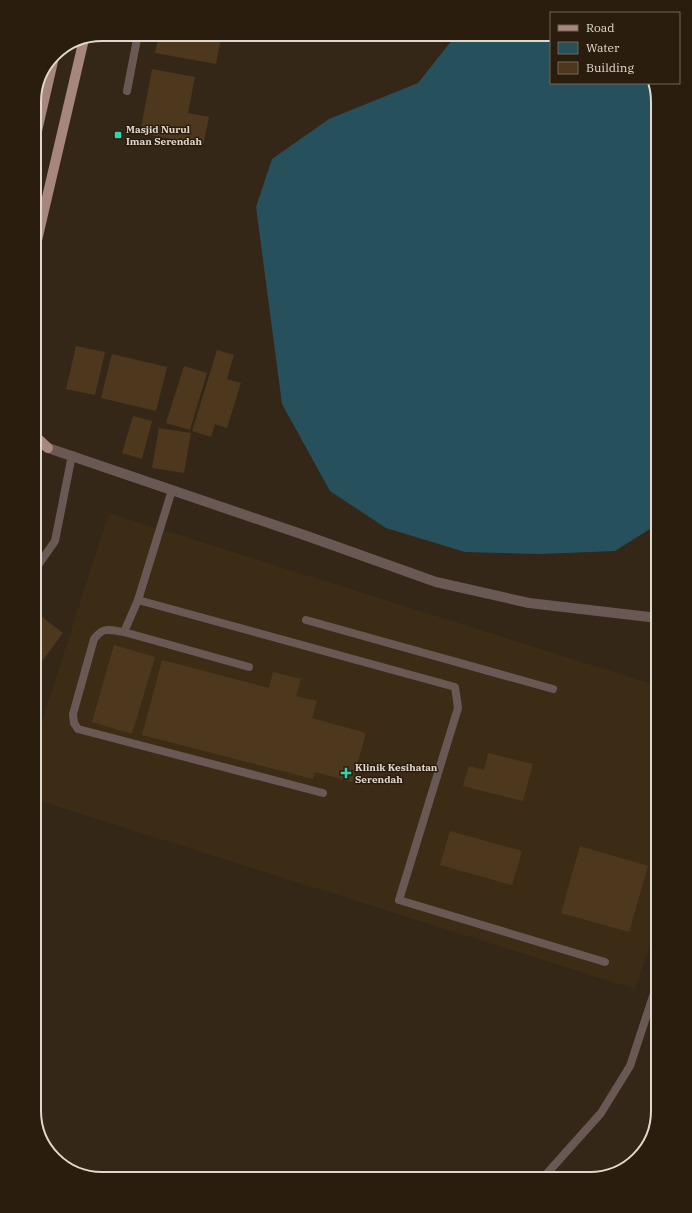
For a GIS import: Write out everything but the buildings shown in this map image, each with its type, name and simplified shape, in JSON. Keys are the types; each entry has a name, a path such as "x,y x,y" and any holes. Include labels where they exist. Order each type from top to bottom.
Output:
{"main road":[{"path":"41,223 83,44"},
{"path":"41,114 51,69"},
{"path":"41,441 48,448"},
{"path":"41,447 48,448"}],"street":[{"path":"41,444 436,582 529,603 651,617"}],"lane":[{"path":"127,91 136,41"},
{"path":"41,561 55,541 72,455"},
{"path":"124,632 138,600 172,490"},
{"path":"138,600 455,687 458,708 399,900 605,962"},
{"path":"306,620 553,690"},
{"path":"249,668 124,632 105,629 99,632 94,639 73,714 74,724 78,729 323,793"},
{"path":"548,1172 601,1113 630,1066 651,1002"}],"shaded area":[{"name":"Klinik Kesihatan Serendah","path":"109,513 651,684 651,940 635,989 41,801 41,724"}],"water":[{"path":"451,41 550,41 550,84 648,84 651,102 651,528 615,551 541,554 465,552 386,528 330,491 282,404 256,207 272,159 329,119 418,83"}],"place":[{"name":"Masjid Nurul Iman Serendah","path":"118,135"},
{"name":"Klinik Kesihatan Serendah","path":"346,773"}]}
